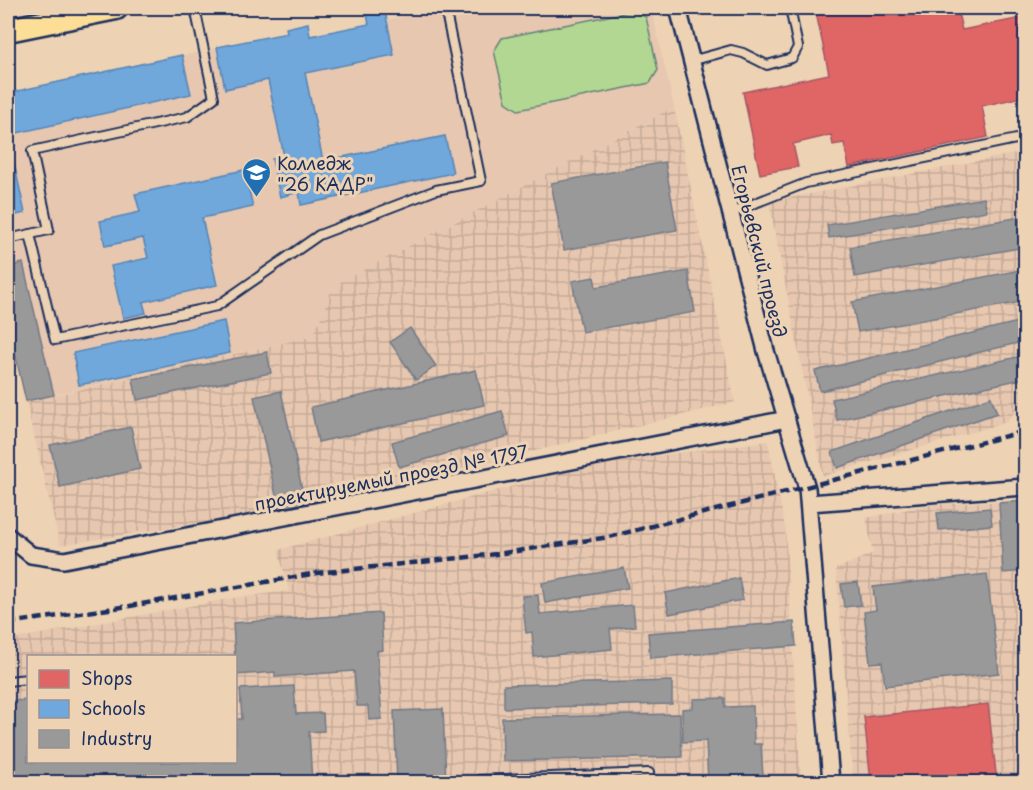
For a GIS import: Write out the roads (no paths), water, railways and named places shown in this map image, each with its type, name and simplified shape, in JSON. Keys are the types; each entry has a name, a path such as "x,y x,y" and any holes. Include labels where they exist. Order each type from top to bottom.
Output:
{"main road":[{"path":"8,30 116,8"}],"street":[{"name":"Егорьевский проезд","path":"678,8 766,351 809,502 831,783"},
{"name":"проектируемый проезд № 1797","path":"8,536 31,555 64,560 787,419"},
{"path":"809,502 1026,487"}],"lane":[{"path":"8,239 50,230 32,152 187,117 214,98 195,8"},
{"path":"30,234 55,340 217,306 319,235 435,190 481,181 445,8"},
{"path":"691,61 731,50 743,52 767,65 792,58 798,47 790,8"},
{"path":"730,213 806,183 1026,137"},
{"path":"8,681 27,679"},
{"path":"479,780 650,773 650,783"}],"railway":[{"path":"8,623 130,606 317,573 497,554 609,537 1026,431"}],"place":[{"name":"Колледж \"26 КАДР\"","path":"256,198"}]}
